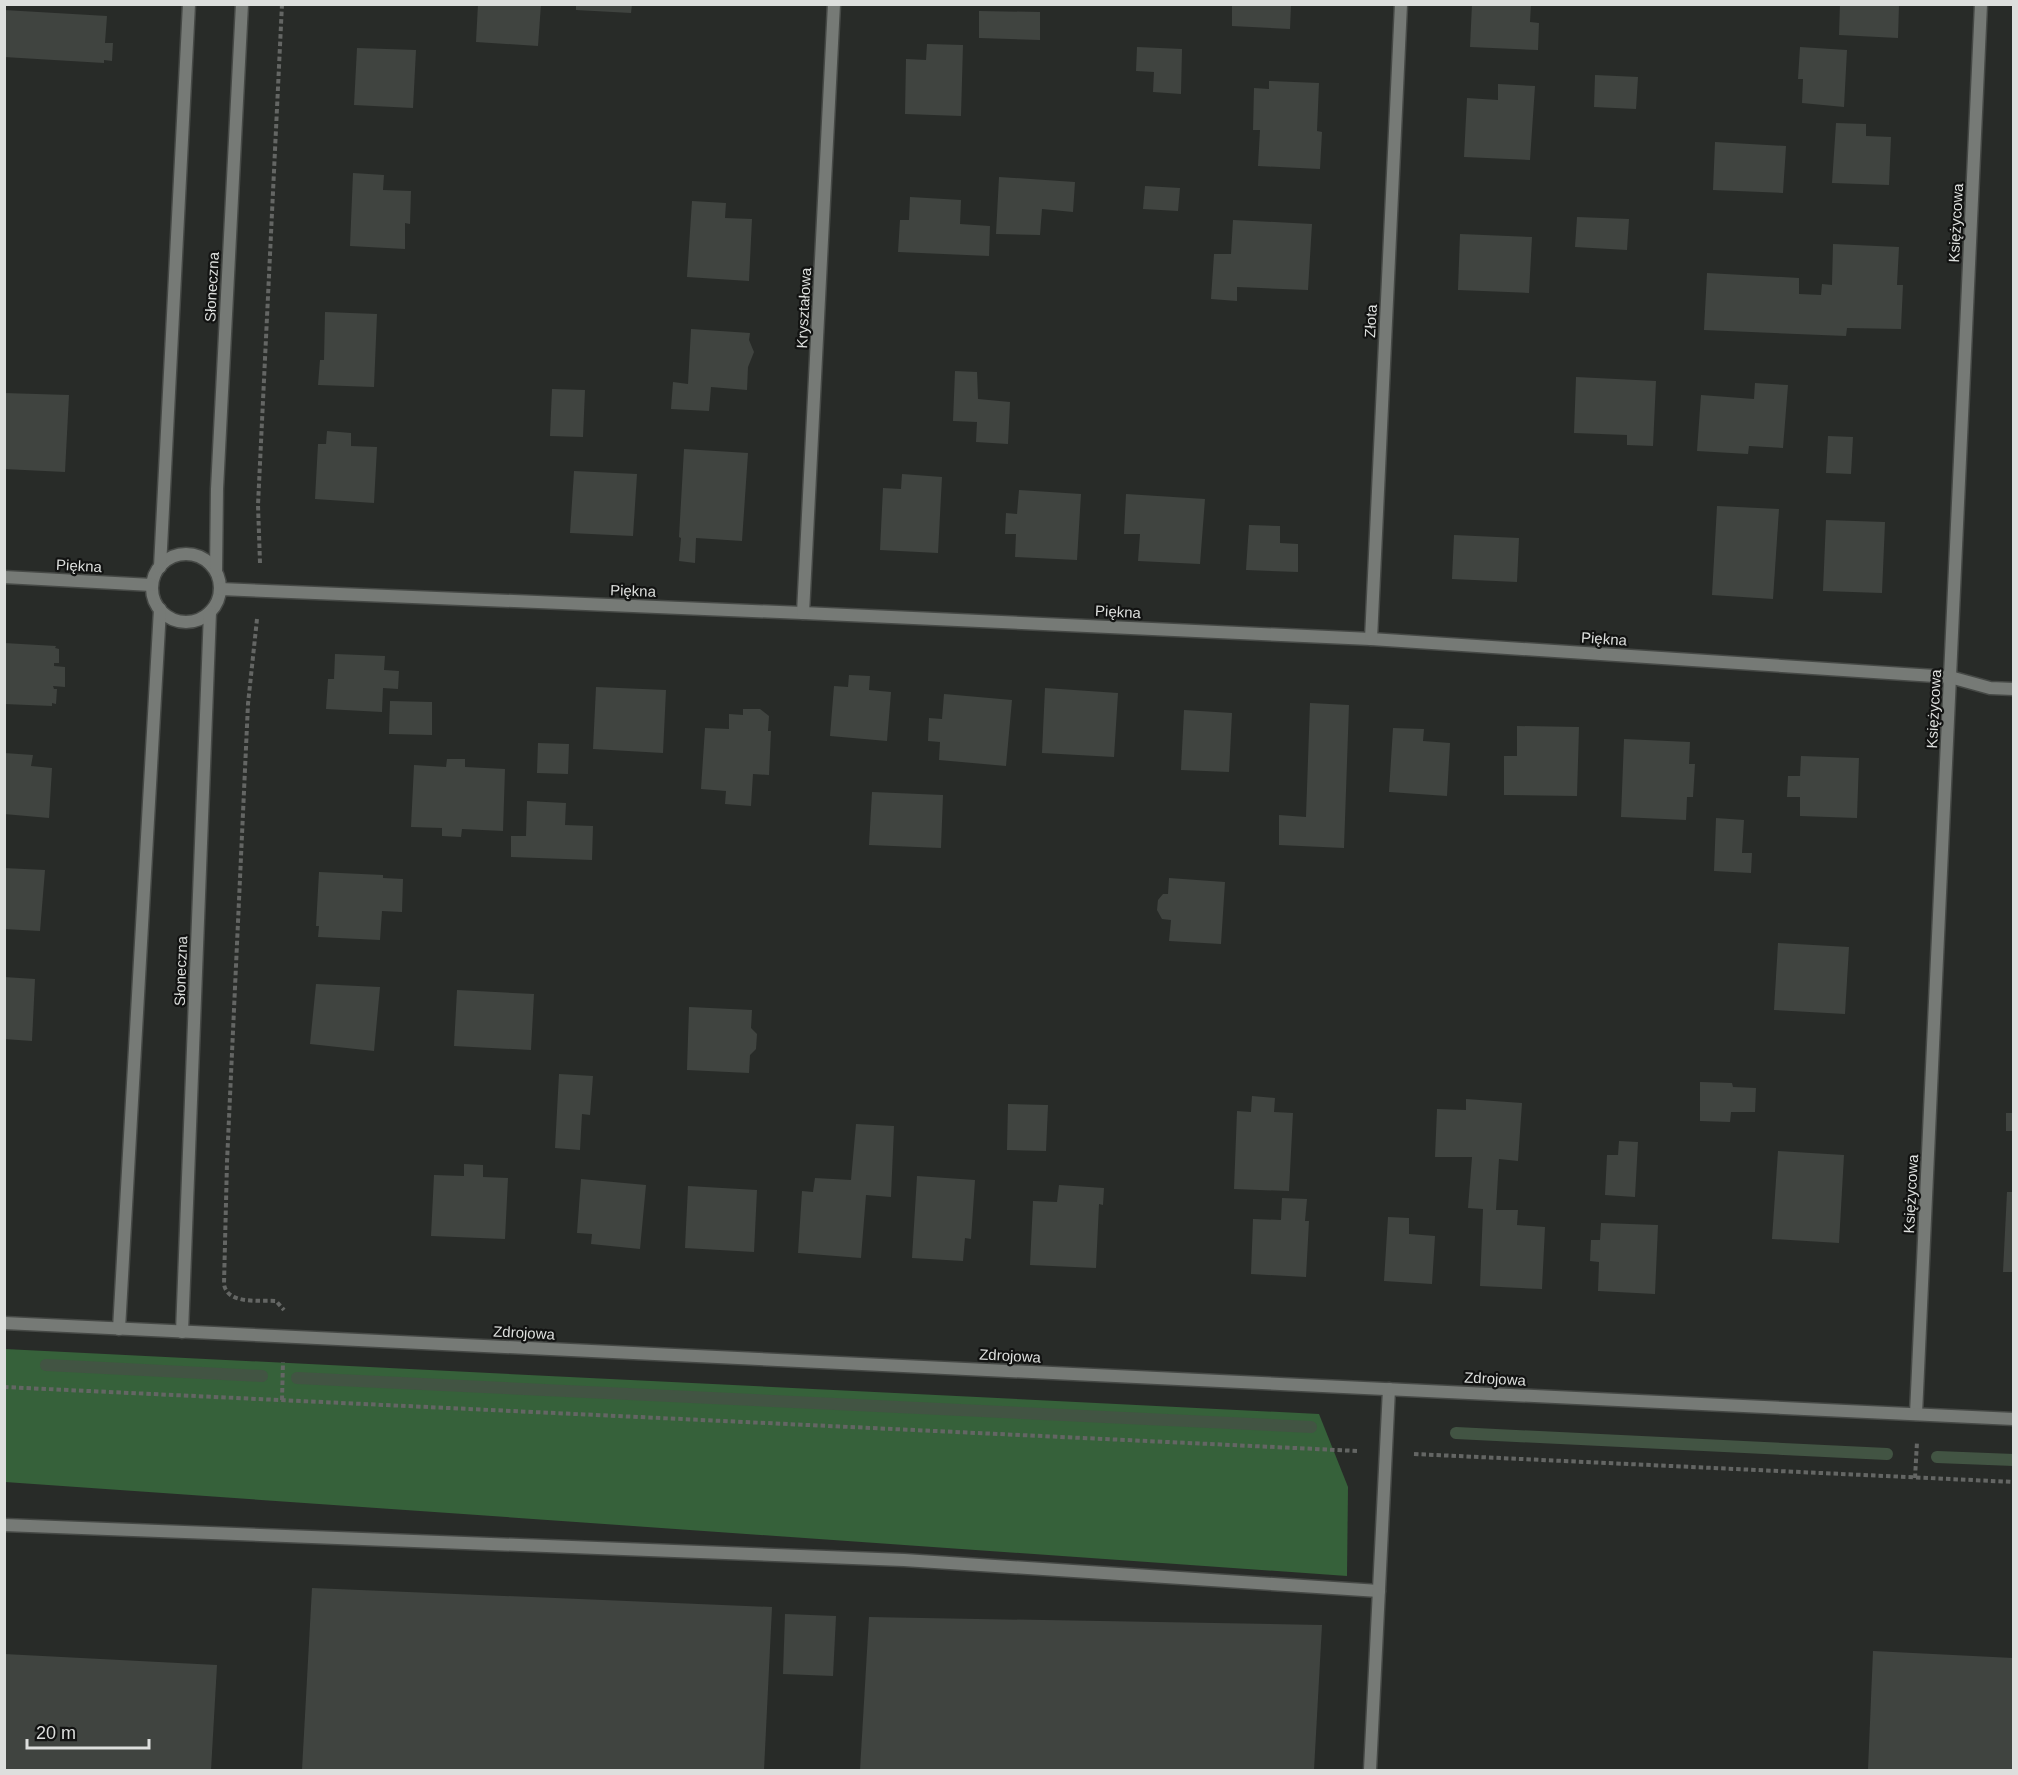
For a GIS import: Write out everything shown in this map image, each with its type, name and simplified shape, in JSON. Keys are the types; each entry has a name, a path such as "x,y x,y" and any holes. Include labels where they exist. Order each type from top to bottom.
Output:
{"street":[{"path":"160,567 168,559 178,555 199,556 209,562 219,578 220,590 217,603 201,619 190,622 179,621 168,617 160,609 154,599 152,585 160,567 189,4"},
{"name":"Słoneczna","path":"216,571 217,489 242,4"},
{"name":"Kryształowa","path":"803,613 834,4"},
{"name":"Złota","path":"1371,639 1401,4"},
{"name":"Księżycowa","path":"1916,1414 1981,4"},
{"name":"Piękna","path":"4,577 152,585"},
{"name":"Piękna","path":"220,590 803,613 1371,639 1950,676 1990,688 2013,689"},
{"path":"119,1329 160,609"},
{"name":"Słoneczna","path":"182,1332 210,612"},
{"name":"Zdrojowa","path":"4,1323 2013,1419"},
{"path":"1370,1770 1389,1389"},
{"path":"4,1525 904,1560 1379,1592"}],"path":[{"path":"259,568 261,546 258,505 282,4"},
{"path":"257,615 248,714 227,1150 224,1284 227,1292 236,1298 276,1301"},
{"path":"282,1400 284,1355"},
{"path":"4,1388 2013,1482"},
{"path":"1915,1478 1916,1414"}],"green space":[{"path":"5,1349 1319,1414 1348,1487 1347,1576 5,1482"}],"building":[{"path":"478,4 541,4 538,46 476,42"},
{"path":"576,4 632,4 631,13 576,10"},
{"path":"1232,4 1291,4 1290,29 1232,26"},
{"path":"1472,4 1531,4 1530,22 1539,23 1538,50 1470,47"},
{"path":"1840,4 1899,4 1898,38 1839,35"},
{"path":"4,10 107,16 105,43 113,43 112,61 104,60 104,63 4,57"},
{"path":"979,11 1040,12 1040,40 979,38"},
{"path":"927,44 963,45 961,116 905,114 906,59 926,60"},
{"path":"1137,47 1182,49 1181,94 1153,92 1154,72 1136,71"},
{"path":"1800,47 1847,50 1844,107 1802,103 1803,79 1798,79"},
{"path":"357,48 416,50 413,108 354,105"},
{"path":"1595,75 1638,77 1636,109 1594,107"},
{"path":"1269,81 1319,83 1317,131 1322,132 1320,169 1258,166 1260,130 1253,130 1254,88 1269,89"},
{"path":"1498,84 1535,86 1530,160 1464,157 1467,98 1498,100"},
{"path":"1836,123 1866,124 1866,136 1891,137 1889,185 1832,183"},
{"path":"1715,142 1786,146 1783,193 1713,190"},
{"path":"353,173 384,175 383,190 411,191 410,224 405,223 405,249 350,246"},
{"path":"999,177 1075,182 1073,212 1042,209 1040,235 996,234"},
{"path":"1145,186 1180,188 1178,211 1143,209"},
{"path":"910,197 961,200 960,224 990,226 989,256 898,252 900,220 909,220"},
{"path":"692,201 726,203 725,218 752,219 749,281 687,277"},
{"path":"1577,217 1629,219 1627,250 1575,247"},
{"path":"1233,220 1312,224 1308,290 1237,287 1237,301 1211,299 1214,254 1231,254"},
{"path":"1460,234 1532,237 1529,293 1458,290"},
{"path":"1833,244 1899,247 1897,285 1903,285 1901,329 1847,328 1846,336 1704,330 1707,273 1799,278 1799,294 1821,295 1822,284 1832,285"},
{"path":"325,312 377,314 374,387 318,385 320,360 324,360"},
{"path":"691,329 750,333 749,340 754,352 748,367 747,390 711,387 709,411 671,409 673,382 688,384"},
{"path":"955,371 977,372 978,399 1010,402 1008,444 976,442 977,422 953,421"},
{"path":"1576,377 1656,381 1653,446 1627,445 1627,435 1574,433"},
{"path":"1755,383 1788,385 1783,448 1749,446 1748,454 1697,451 1701,395 1754,399"},
{"path":"552,389 585,390 583,437 550,436"},
{"path":"4,393 69,395 65,472 4,469"},
{"path":"327,431 351,433 351,446 377,447 374,503 315,499 318,444 326,444"},
{"path":"1828,436 1853,437 1851,474 1826,473"},
{"path":"684,449 748,453 742,541 696,538 695,563 679,561"},
{"path":"574,471 637,474 633,536 570,533"},
{"path":"902,474 942,477 938,553 880,550 883,488 901,489"},
{"path":"1019,490 1081,494 1077,560 1015,557 1016,534 1005,534 1006,513 1017,514"},
{"path":"1126,494 1205,499 1200,564 1138,561 1140,534 1124,534"},
{"path":"1717,506 1779,509 1773,599 1712,595"},
{"path":"1826,520 1885,522 1882,593 1823,591"},
{"path":"1249,525 1280,526 1280,543 1298,544 1298,572 1246,570"},
{"path":"1454,535 1519,538 1517,582 1452,579"},
{"path":"4,643 56,646 55,648 59,649 59,663 54,663 54,666 65,667 65,687 53,686 57,689 56,704 52,703 52,706 4,704"},
{"path":"335,654 385,656 384,670 399,671 398,689 383,688 382,712 326,709 328,679 334,679"},
{"path":"849,675 870,676 869,690 891,692 887,741 830,736 834,686 848,687"},
{"path":"596,687 666,690 663,753 593,749"},
{"path":"1045,688 1118,693 1114,757 1042,753"},
{"path":"944,694 1012,700 1006,766 939,760 940,742 928,741 929,718 942,719"},
{"path":"390,701 432,702 432,735 389,734"},
{"path":"1310,703 1349,705 1344,848 1279,845 1279,815 1306,817"},
{"path":"743,709 760,709 769,716 768,731 771,731 769,775 753,774 751,806 725,804 726,791 701,789 705,728 729,729 729,714 743,715"},
{"path":"1184,710 1232,713 1229,772 1181,770"},
{"path":"1517,726 1579,727 1577,796 1504,795 1504,756 1517,756"},
{"path":"1393,728 1424,729 1423,741 1450,743 1447,796 1389,792"},
{"path":"1624,739 1690,742 1689,764 1695,764 1693,797 1687,797 1686,820 1621,817"},
{"path":"538,743 569,744 568,774 537,773"},
{"path":"4,753 33,755 31,766 52,768 49,818 4,814"},
{"path":"1801,756 1859,758 1857,818 1800,816 1800,797 1787,797 1788,776 1800,776"},
{"path":"447,759 465,759 465,767 505,769 503,831 462,829 461,837 442,836 442,828 411,827 414,765 446,767"},
{"path":"872,792 943,795 941,848 869,845"},
{"path":"527,801 566,803 565,825 593,826 592,860 511,857 511,836 526,836"},
{"path":"1716,818 1744,820 1742,853 1752,853 1751,873 1714,871"},
{"path":"4,868 45,870 40,931 4,929"},
{"path":"319,872 383,875 383,878 403,879 402,912 382,911 380,940 318,937 319,926 316,926"},
{"path":"1169,878 1225,882 1221,944 1169,941 1171,920 1162,919 1157,910 1158,900 1163,894 1168,894"},
{"path":"1778,943 1849,947 1845,1014 1774,1010"},
{"path":"4,977 35,979 32,1041 4,1039"},
{"path":"316,984 380,987 374,1051 310,1044"},
{"path":"457,990 534,994 531,1050 454,1046"},
{"path":"689,1007 752,1010 751,1028 757,1034 756,1049 750,1055 749,1073 687,1070"},
{"path":"559,1074 593,1076 590,1115 582,1114 580,1150 555,1148"},
{"path":"1700,1082 1732,1083 1733,1087 1756,1088 1755,1112 1731,1112 1730,1122 1700,1121"},
{"path":"1252,1096 1275,1098 1274,1112 1293,1113 1289,1191 1234,1189 1237,1111 1251,1112"},
{"path":"1466,1099 1522,1103 1518,1161 1499,1159 1496,1210 1518,1210 1517,1225 1545,1227 1542,1289 1480,1286 1483,1209 1468,1208 1472,1157 1435,1157 1437,1109 1466,1110"},
{"path":"1008,1104 1048,1105 1046,1151 1007,1150"},
{"path":"2006,1113 2013,1113 2013,1131 2006,1131"},
{"path":"856,1124 894,1126 891,1197 866,1195 861,1258 798,1253 802,1191 813,1192 815,1178 851,1180"},
{"path":"1619,1141 1638,1142 1635,1197 1605,1195 1607,1155 1618,1155"},
{"path":"1778,1151 1844,1155 1839,1243 1772,1239"},
{"path":"464,1164 483,1165 483,1177 508,1178 505,1239 431,1236 434,1175 464,1176"},
{"path":"917,1176 975,1180 971,1239 965,1238 963,1261 912,1258"},
{"path":"581,1179 646,1185 640,1249 591,1244 592,1234 577,1233"},
{"path":"1059,1185 1104,1188 1103,1205 1099,1204 1096,1268 1030,1265 1033,1201 1057,1202"},
{"path":"688,1186 757,1190 754,1252 685,1248"},
{"path":"2007,1192 2013,1192 2013,1272 2003,1272"},
{"path":"1282,1198 1307,1199 1305,1221 1309,1221 1306,1277 1251,1274 1253,1219 1281,1220"},
{"path":"1388,1217 1409,1218 1409,1234 1435,1236 1432,1284 1384,1281"},
{"path":"1601,1223 1658,1225 1655,1294 1598,1291 1599,1262 1590,1261 1591,1240 1600,1240"},
{"path":"312,1588 772,1607 764,1770 302,1770"},
{"path":"785,1614 836,1616 833,1676 783,1674"},
{"path":"869,1617 1322,1625 1314,1770 860,1770"},
{"path":"1873,1651 2013,1658 2013,1770 1868,1770"},
{"path":"4,1654 217,1665 211,1770 4,1770"}],"waterway":[{"path":"46,1365 262,1376"},
{"path":"297,1378 1311,1427"},
{"path":"1456,1433 1887,1454"},
{"path":"1937,1457 2014,1460"}]}
